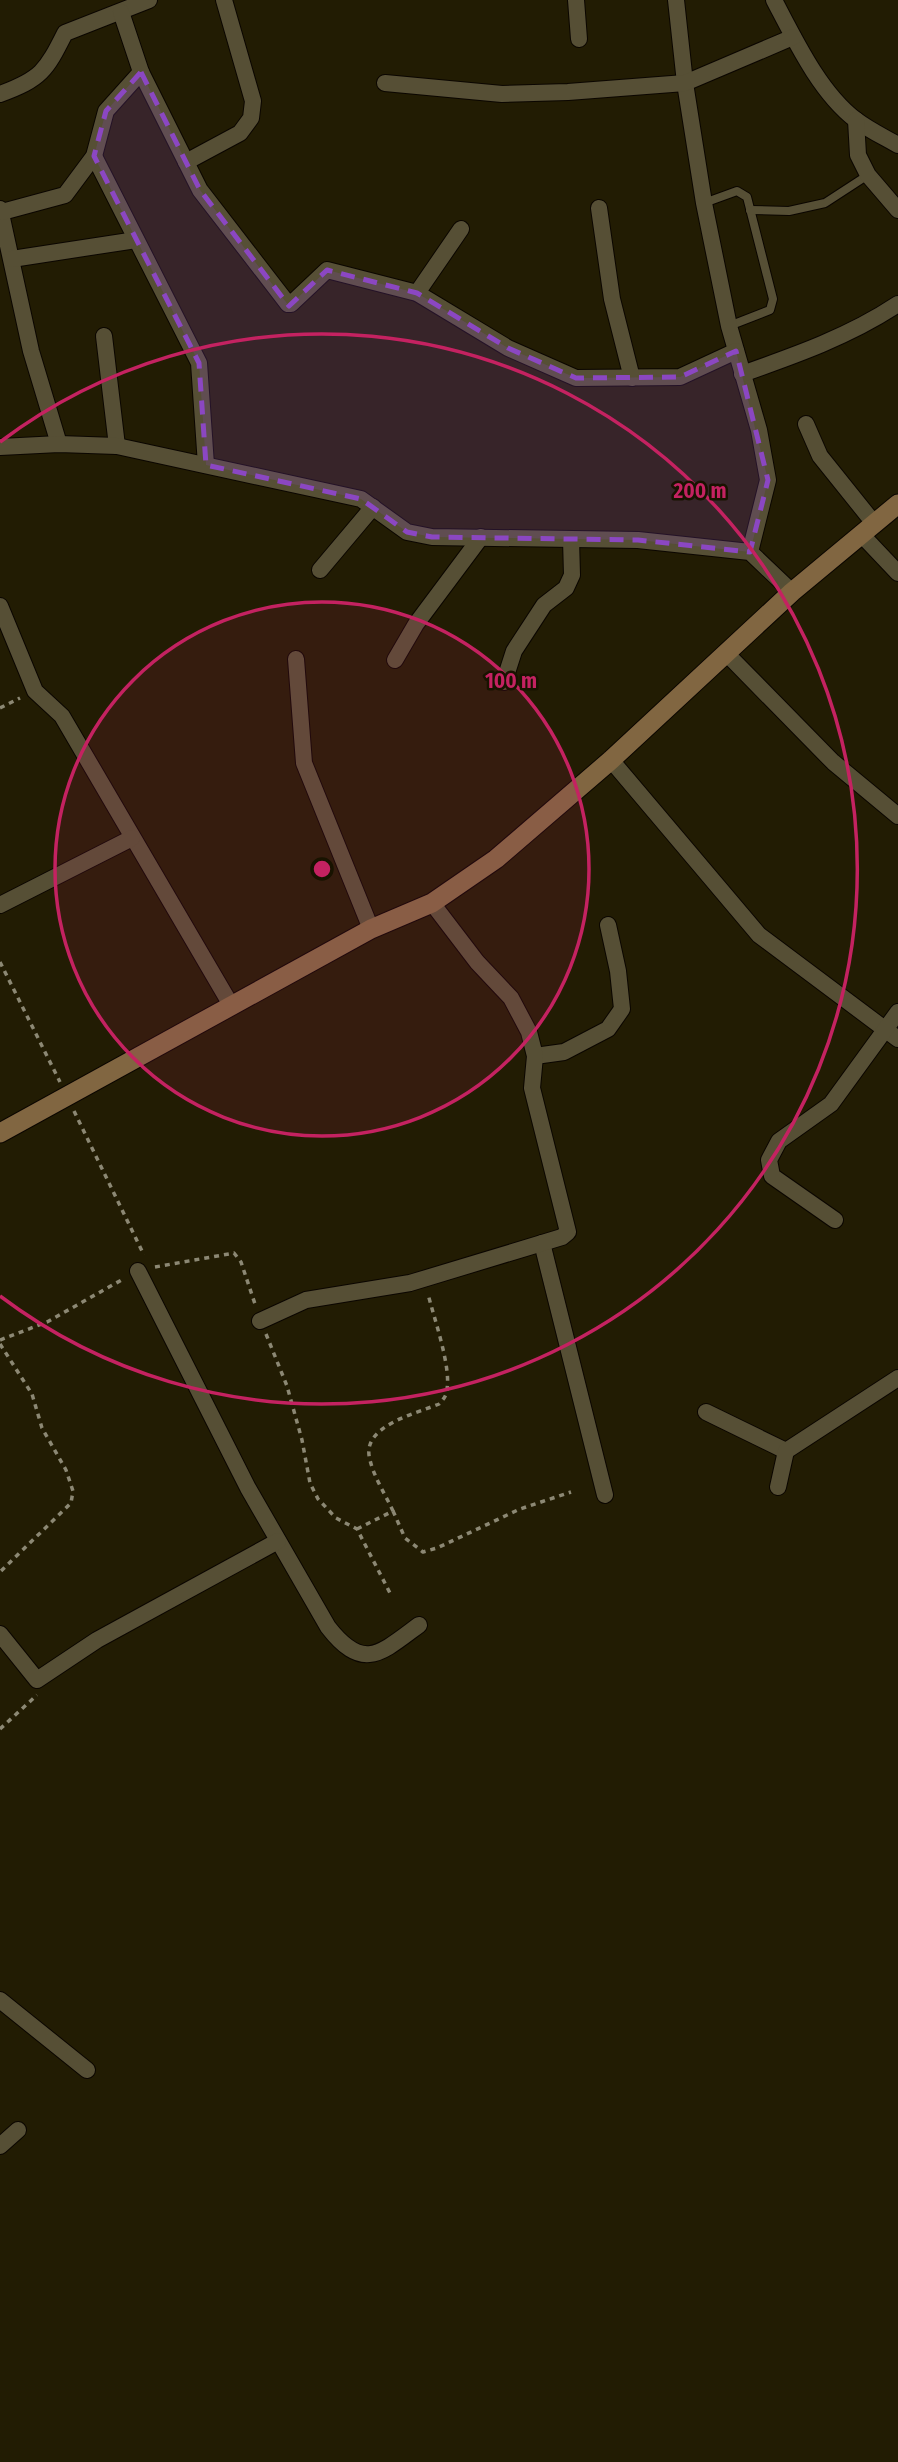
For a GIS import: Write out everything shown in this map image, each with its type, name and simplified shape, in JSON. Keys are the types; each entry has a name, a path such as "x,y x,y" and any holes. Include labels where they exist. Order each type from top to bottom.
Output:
{"main road":[{"path":"0,1133 371,929 432,903 496,859 611,760 792,592 898,504"}],"street":[{"path":"0,94 28,83 50,63 65,33 149,0"},
{"path":"187,162 240,133 251,118 253,102 224,0"},
{"path":"576,0 579,39"},
{"path":"676,0 685,83 704,203 729,326 759,430 768,480 750,552"},
{"path":"774,0 793,37 831,96 856,120 898,145"},
{"path":"128,6 141,72 200,190 288,304 327,270 417,293 508,348 576,378 681,377 736,351"},
{"path":"385,83 502,94 685,83 793,37"},
{"path":"59,444 31,351 1,211 65,195 94,156 106,111 141,72"},
{"path":"856,120 858,155 868,174 898,211"},
{"path":"94,156 199,363 206,465"},
{"path":"599,208 612,299 632,378"},
{"path":"417,293 461,229"},
{"path":"12,259 136,240"},
{"path":"742,374 806,351 872,321 898,304"},
{"path":"104,336 117,446"},
{"path":"806,424 820,456 898,573"},
{"path":"0,447 59,444 117,446 361,499 407,532 432,537 638,540 750,552 792,592"},
{"path":"320,570 373,507"},
{"path":"395,660 416,624 481,537"},
{"path":"504,682 514,651 544,605 566,588 572,575 571,538"},
{"path":"0,606 35,691 62,716 231,1005"},
{"path":"726,653 833,762 898,816"},
{"path":"296,659 304,763 371,929"},
{"path":"611,760 759,935 891,1035"},
{"path":"0,905 132,838"},
{"path":"260,1321 306,1300 424,1279 562,1237 568,1232 532,1088 535,1056 529,1032 511,998 477,962 432,903"},
{"path":"535,1056 564,1052 608,1029 621,1009 618,971 608,925"},
{"path":"835,1220 772,1177 769,1160 779,1141 831,1104 891,1035 898,1012"},
{"path":"542,1243 605,1494"},
{"path":"144,1269 248,1488 328,1627 343,1646 353,1652 370,1655 391,1646 419,1625"},
{"path":"778,1487 786,1451 898,1378"},
{"path":"706,1412 786,1451"},
{"path":"0,1634 37,1681 97,1640 278,1541"},
{"path":"0,2000 87,2070"},
{"path":"0,2146 18,2130"}],"lane":[{"path":"750,210 789,211 825,203 868,174"},
{"path":"704,203 737,191 747,197 773,299 770,310 729,326"}],"path":[{"path":"0,708 35,691"},
{"path":"0,962 67,1096 144,1269"},
{"path":"0,1572 71,1503 73,1492 66,1470 42,1428 32,1394 0,1342 47,1322 144,1269 234,1253 242,1262 260,1321 286,1386 302,1440 310,1483 318,1499 336,1518 357,1529 390,1593"},
{"path":"424,1279 446,1367 447,1389 444,1398 439,1404 384,1427 368,1446 369,1460 405,1538 424,1552 520,1509 571,1492"},
{"path":"357,1529 393,1511"},
{"path":"0,1729 37,1695 40,1689"}],"highlighted area":[{"path":"141,72 200,190 289,306 327,270 417,293 508,348 576,378 680,377 736,351 768,480 750,552 638,540 432,537 407,532 361,499 206,465 199,363 94,156 106,111"}]}
